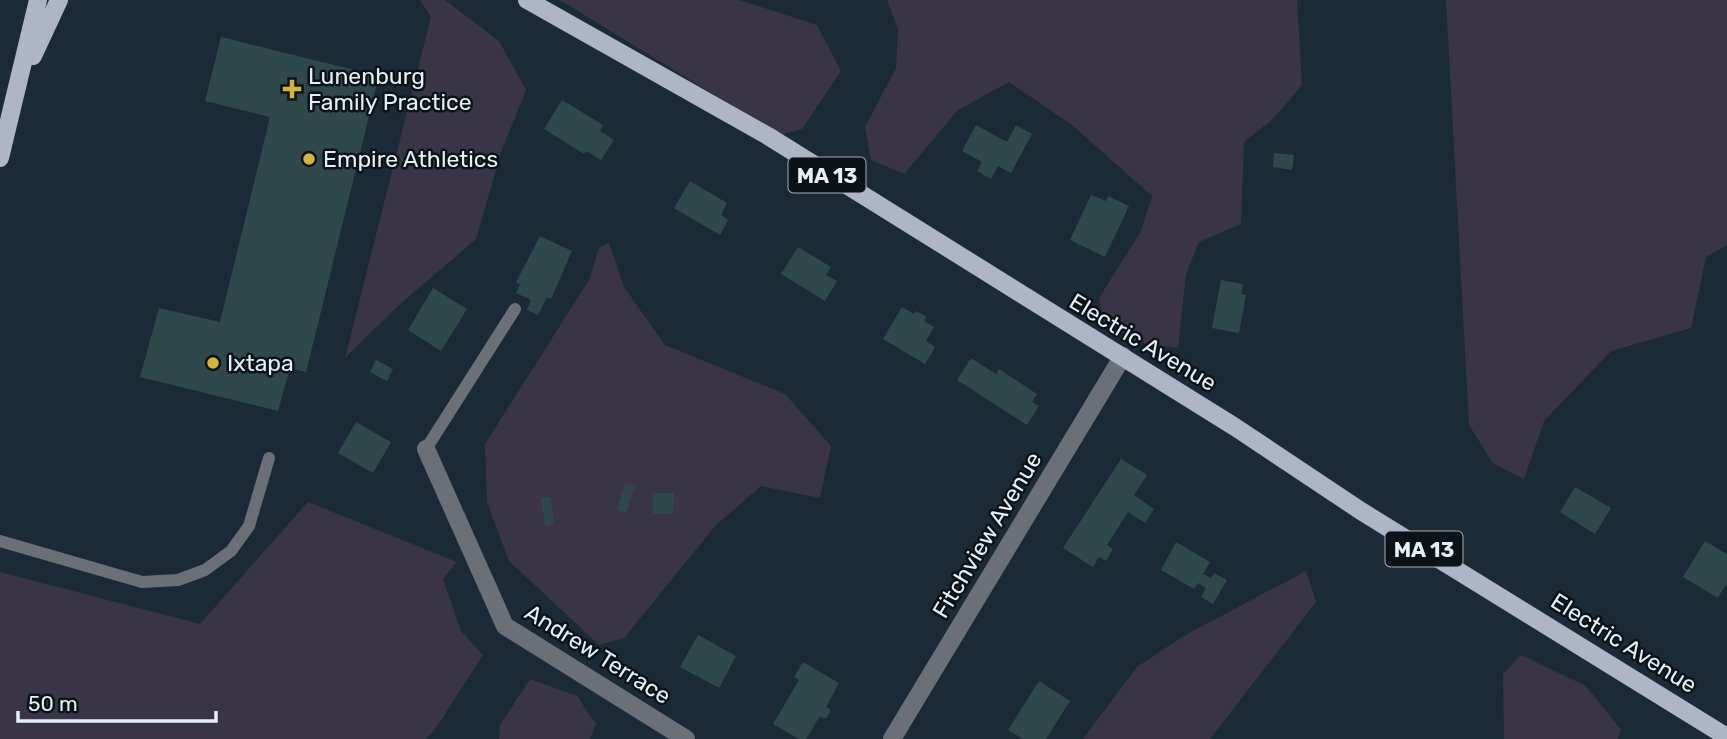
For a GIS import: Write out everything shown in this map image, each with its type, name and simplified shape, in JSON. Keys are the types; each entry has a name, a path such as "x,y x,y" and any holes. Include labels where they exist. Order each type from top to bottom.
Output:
{"main road":[{"path":"0,158 38,0"},
{"path":"17,90 59,0"},
{"name":"Electric Avenue","path":"527,0 768,136 1060,320 1123,356 1361,511 1725,730"}],"street":[{"name":"Fitchview Avenue","path":"892,739 1123,356"},
{"name":"Andrew Terrace","path":"426,449 505,626 686,739"}],"lane":[{"path":"426,449 515,309"},
{"path":"0,541 142,582 178,580 205,570 231,551 249,526 269,458"}],"shaded area":[{"path":"420,0 445,0 499,41 526,90 501,152 476,239 399,305 345,358 431,17"},
{"path":"560,0 739,0 817,25 841,71 802,129 780,135"},
{"path":"887,0 1297,0 1302,85 1273,119 1244,142 1241,224 1199,242 1186,274 1178,348 1136,342 1104,322 1099,298 1141,231 1152,196 1072,125 1009,82 958,110 904,174 871,160 865,127 896,68 898,29"},
{"path":"1446,0 1727,0 1727,245 1706,257 1691,328 1611,351 1544,421 1524,479 1493,463 1469,425"},
{"path":"609,243 624,287 665,345 785,394 831,446 820,498 761,486 716,525 624,638 599,645 509,561 487,502 485,444 589,280 599,248"},
{"path":"308,502 457,562 443,579 461,631 483,655 434,731 425,739 0,739 0,572 200,624"},
{"path":"1306,571 1316,602 1210,739 1083,739 1137,667 1182,637"},
{"path":"1521,655 1586,686 1621,730 1618,739 1504,739 1503,674"},
{"path":"530,679 577,696 596,724 590,739 499,739 500,725"}],"building":[{"path":"221,37 379,76 306,372 290,368 278,411 140,377 159,308 220,322 270,117 205,101"},
{"path":"562,100 603,125 600,131 614,140 601,160 586,151 584,154 544,129"},
{"path":"976,125 1007,142 1016,125 1032,134 1011,173 998,166 991,179 977,171 982,162 962,151"},
{"path":"1274,153 1294,155 1292,170 1273,167"},
{"path":"690,181 727,203 721,215 728,220 720,235 674,208"},
{"path":"1091,195 1106,201 1108,196 1129,206 1105,257 1070,240"},
{"path":"540,236 572,251 551,299 547,297 538,315 527,310 531,300 516,293 520,284 516,282"},
{"path":"798,247 831,267 826,275 837,281 825,301 781,274"},
{"path":"1221,280 1243,284 1241,294 1246,295 1239,333 1212,328"},
{"path":"433,288 467,309 441,351 408,330"},
{"path":"902,307 914,314 916,311 926,316 924,321 934,327 926,341 935,347 925,364 883,339"},
{"path":"971,358 996,374 999,369 1037,394 1032,402 1039,406 1027,425 957,380"},
{"path":"376,360 393,369 387,381 370,372"},
{"path":"356,422 391,442 373,473 338,453"},
{"path":"1121,459 1147,475 1134,495 1154,509 1145,523 1128,512 1107,545 1113,549 1106,561 1099,557 1093,567 1063,548"},
{"path":"625,483 635,487 626,513 617,510"},
{"path":"1575,487 1611,508 1595,534 1560,512"},
{"path":"653,493 674,493 673,514 653,514"},
{"path":"551,497 554,525 545,526 541,498"},
{"path":"1705,541 1727,554 1727,583 1718,598 1683,577"},
{"path":"1176,542 1210,562 1203,574 1211,578 1214,573 1227,580 1213,604 1201,597 1206,588 1198,583 1194,589 1161,570"},
{"path":"698,635 736,656 719,688 680,667"},
{"path":"803,662 839,683 826,707 831,710 826,719 820,716 806,739 799,739 773,724 799,680 794,677"},
{"path":"1039,681 1070,701 1046,739 1023,739 1008,730"}],"place":[{"name":"Lunenburg Family Practice","path":"292,89"},
{"name":"Empire Athletics","path":"309,159"},
{"name":"Ixtapa","path":"213,363"}]}
